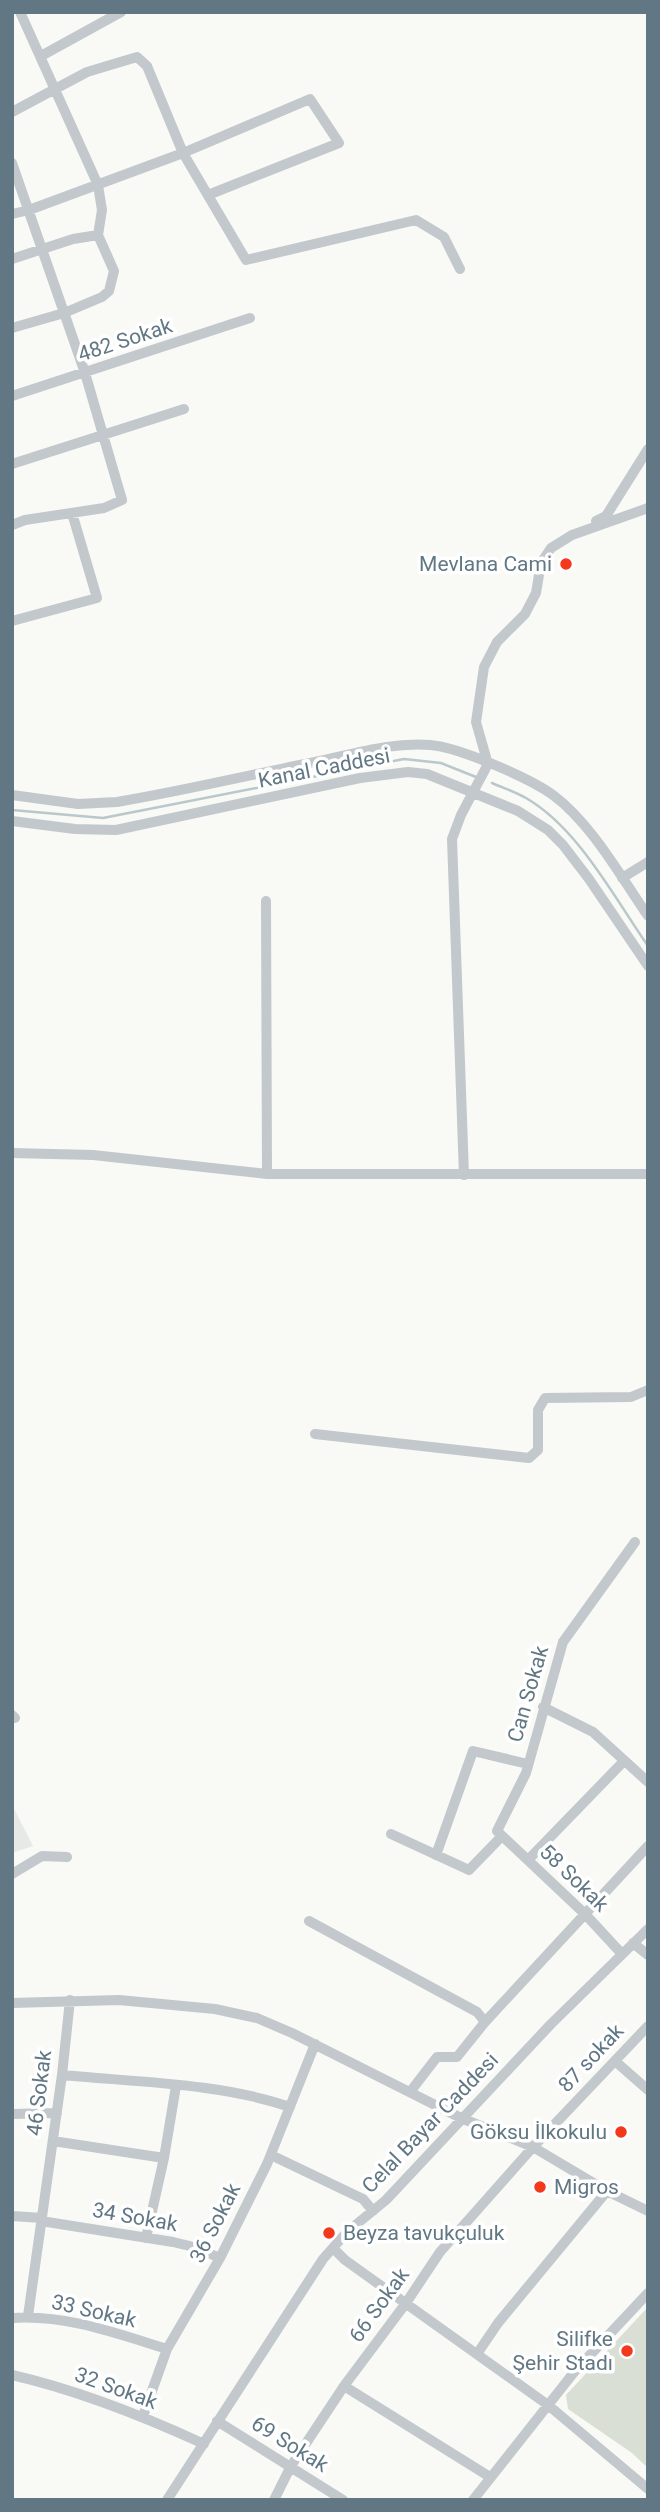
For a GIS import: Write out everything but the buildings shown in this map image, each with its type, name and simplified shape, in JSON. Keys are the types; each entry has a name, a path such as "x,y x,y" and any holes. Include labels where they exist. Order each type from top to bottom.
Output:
{"street":[{"path":"12,328 64,313 102,297 109,291 114,271 98,235 102,210 98,185 20,12"},
{"path":"41,56 121,12"},
{"path":"12,112 87,72 137,57 147,66 183,153 246,260 416,220 444,237 460,269"},
{"path":"12,214 183,153 310,99 339,143 208,195"},
{"path":"12,163 85,373 122,500 104,508 24,520 12,525"},
{"path":"12,259 73,239 98,235"},
{"name":"482 Sokak","path":"12,396 250,318"},
{"path":"12,464 184,409"},
{"path":"464,1175 452,839 461,815 488,764 476,722 484,667 497,642 525,614 536,593 541,563 551,548 606,516 648,449"},
{"path":"572,535 648,508"},
{"path":"12,621 97,598 72,513"},
{"path":"12,795 78,804 117,802 388,745 434,745 457,751 554,795 579,819 648,916"},
{"name":"Kanal Caddesi","path":"12,821 75,829 116,830 360,778 408,772 427,774 518,811 555,837 589,879 648,966"},
{"path":"622,878 648,862"},
{"path":"266,901 267,1174"},
{"path":"12,1153 93,1155 267,1174 648,1174"},
{"path":"315,1434 529,1458 538,1450 538,1410 545,1398 631,1397 648,1390"},
{"name":"Can Sokak","path":"436,1855 469,1870 500,1833 528,1764 563,1642 635,1542"},
{"path":"543,1707 593,1732 648,1782"},
{"path":"391,1834 436,1855 473,1751 528,1764"},
{"path":"528,1860 624,1761"},
{"name":"58 Sokak","path":"500,1833 622,1954"},
{"path":"410,2092 437,2057 457,2057 485,2022 648,1846"},
{"path":"12,1874 42,1856 67,1857"},
{"path":"309,1921 477,2012 485,2022"},
{"name":"Celal Bayar Caddesi","path":"167,2500 323,2259 346,2232 386,2200 461,2118 648,1928"},
{"path":"633,1943 648,1955"},
{"name":"46 Sokak","path":"28,2316 70,2000"},
{"path":"12,2003 119,2000 215,2009 257,2018 315,2044 461,2118 533,2147 607,2191 648,2211"},
{"name":"87 sokak","path":"533,2147 648,2026"},
{"name":"36 Sokak","path":"143,2416 167,2349 220,2258 271,2155 315,2044"},
{"path":"615,2061 648,2090"},
{"path":"62,2075 263,2098 290,2107"},
{"path":"146,2238 164,2158 176,2086"},
{"path":"12,2114 57,2113"},
{"path":"53,2141 164,2158"},
{"name":"66 Sokak","path":"274,2500 291,2466 344,2386 440,2252 533,2147"},
{"path":"271,2155 363,2199 373,2211"},
{"path":"477,2354 498,2323 607,2191"},
{"name":"34 Sokak","path":"12,2216 194,2247 220,2258"},
{"path":"333,2248 345,2260 548,2405 648,2489"},
{"path":"476,2499 490,2477 575,2371 648,2293"},
{"name":"33 Sokak","path":"12,2318 28,2316 87,2326 167,2349"},
{"name":"32 Sokak","path":"12,2375 49,2383 118,2410 143,2416 204,2444"},
{"path":"344,2386 490,2477"},
{"name":"69 Sokak","path":"217,2421 337,2498"}],"shaded area":[{"path":"12,1805 33,1846 12,1853"},
{"name":"Silifke Şehir Stadı","path":"648,2307 648,2468 632,2453 568,2409 566,2395"}],"waterway":[{"path":"12,810 103,818 404,759 441,763 476,777"},
{"path":"492,783 526,798 562,827 594,865 648,946"}],"place":[{"name":"Mevlana Cami","path":"566,564"},
{"name":"Göksu İlkokulu","path":"621,2132"},
{"name":"Migros","path":"540,2187"},
{"name":"Beyza tavukçuluk","path":"329,2233"},
{"name":"Silifke Şehir Stadı","path":"627,2351"}]}
